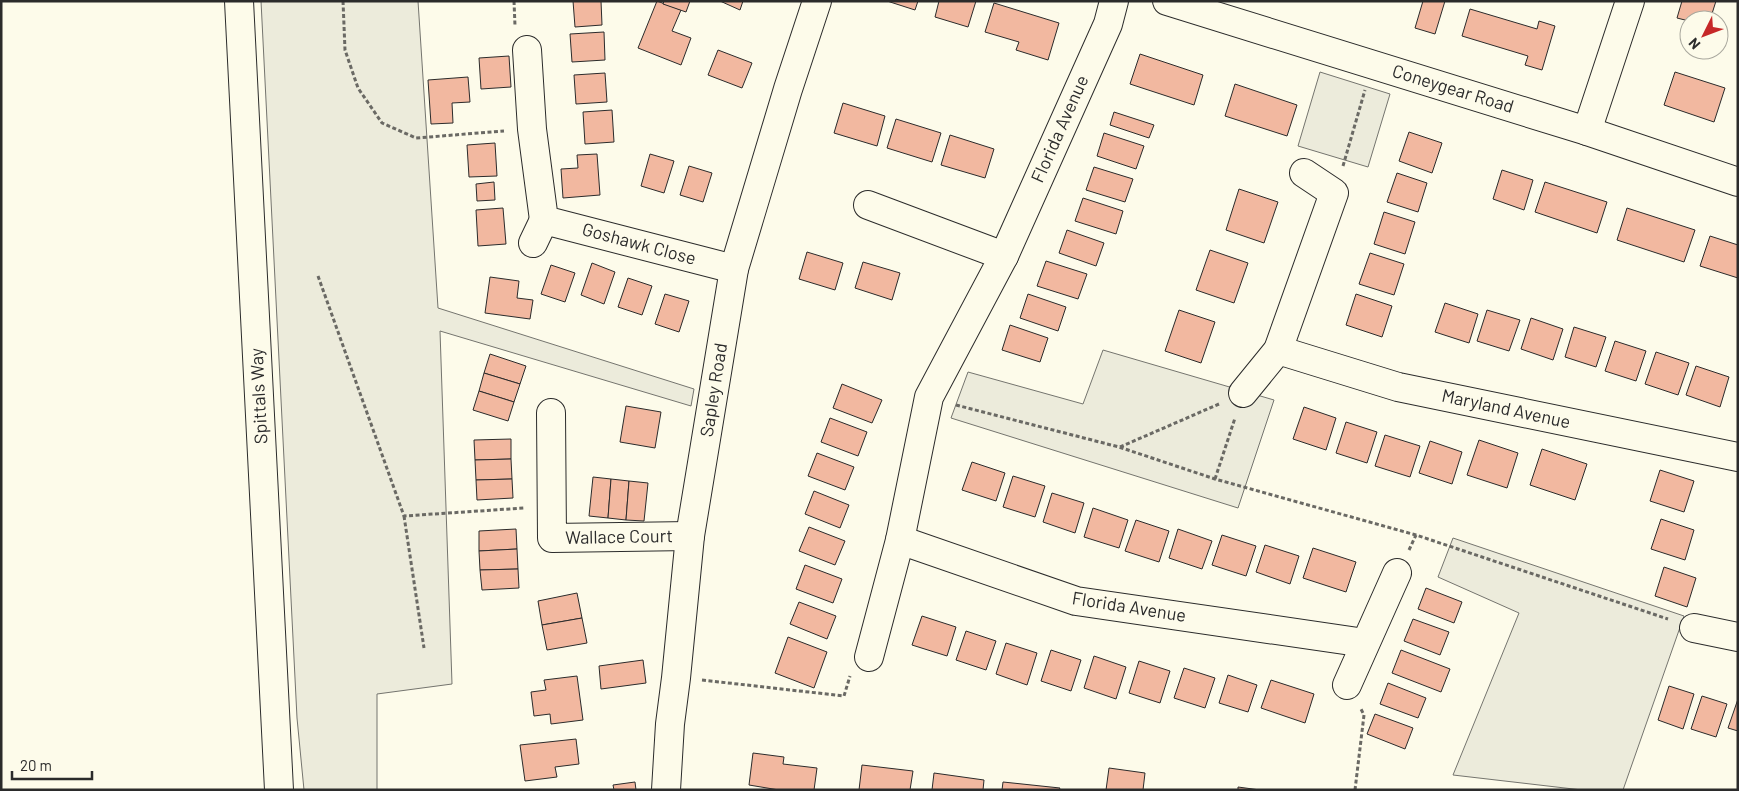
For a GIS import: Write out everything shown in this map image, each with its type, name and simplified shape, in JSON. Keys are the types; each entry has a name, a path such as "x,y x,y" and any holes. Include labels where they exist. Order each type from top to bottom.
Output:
{"main road":[{"name":"Spittals Way","path":"239,1 279,790"},
{"name":"Sapley Road","path":"666,790 670,724 690,536 734,269 788,89 817,1"},
{"name":"Florida Avenue","path":"868,657 900,540 929,398 1004,256 1108,24 1114,1"},
{"name":"Coneygear Road","path":"1167,1 1587,131 1738,182"},
{"path":"1587,131 1630,1"},
{"name":"Goshawk Close","path":"527,50 539,231 734,269"},
{"path":"1243,393 1278,350 1334,193 1304,173"},
{"path":"868,205 1004,256"},
{"name":"Maryland Avenue","path":"1278,350 1398,386 1738,457"},
{"name":"Wallace Court","path":"551,413 552,538 690,536"},
{"name":"Florida Avenue","path":"900,540 1076,601 1365,642"},
{"path":"1347,685 1397,573"},
{"path":"1694,628 1738,637"}],"path":[{"path":"342,1 345,50 358,88 382,123 416,138 532,129"},
{"path":"1334,193 1373,64"},
{"path":"318,276 404,516 424,648"},
{"path":"1119,447 1243,393"},
{"path":"1215,479 1243,393"},
{"path":"929,398 1119,447 1215,479 1416,535 1694,628"},
{"path":"404,516 552,506"},
{"path":"676,678 844,696 853,666 868,657"},
{"path":"1347,685 1364,715 1355,790"}],"shaded area":[{"path":"261,1 418,1 438,308 694,389 691,406 440,331 452,684 377,694 377,790 304,790 297,718"},
{"path":"1320,72 1390,94 1368,167 1298,146"},
{"path":"1103,350 1274,400 1238,508 951,418 968,372 1083,404"},
{"path":"1453,538 1684,616 1623,790 1582,790 1453,775 1519,613 1438,577"}],"building":[{"path":"573,1 601,1 602,25 575,27"},
{"path":"657,1 681,10 672,31 691,38 681,65 638,48"},
{"path":"664,1 690,1 686,12 663,4"},
{"path":"720,1 743,1 740,10"},
{"path":"887,1 918,1 915,10"},
{"path":"939,1 976,1 968,27 935,17"},
{"path":"1423,1 1445,1 1435,34 1415,28"},
{"path":"1682,1 1716,1 1713,10 1679,10"},
{"path":"994,3 1059,23 1048,60 1016,50 1019,42 985,32"},
{"path":"1470,9 1537,29 1539,21 1555,26 1542,70 1525,65 1528,56 1462,36"},
{"path":"604,32 605,60 572,62 570,34"},
{"path":"718,50 752,63 742,88 708,75"},
{"path":"1140,54 1203,75 1194,105 1130,84"},
{"path":"509,56 511,87 481,89 479,58"},
{"path":"1675,72 1725,88 1714,122 1664,105"},
{"path":"605,73 607,102 576,104 574,75"},
{"path":"468,77 470,102 452,103 453,123 431,124 428,80"},
{"path":"1235,84 1297,105 1287,136 1225,116"},
{"path":"843,103 885,116 877,146 834,133"},
{"path":"612,110 614,142 585,144 583,112"},
{"path":"1114,112 1154,125 1149,138 1110,125"},
{"path":"896,119 941,133 932,162 887,148"},
{"path":"1409,132 1442,143 1432,173 1399,161"},
{"path":"1104,133 1144,146 1136,169 1097,156"},
{"path":"950,135 994,149 985,178 941,165"},
{"path":"495,143 497,176 469,177 467,145"},
{"path":"597,154 600,195 563,198 561,169 578,168 577,155"},
{"path":"650,154 674,161 664,193 641,186"},
{"path":"689,166 712,173 703,202 680,195"},
{"path":"1094,167 1133,179 1125,202 1086,190"},
{"path":"1502,170 1533,180 1524,210 1493,199"},
{"path":"1397,173 1427,183 1418,212 1387,202"},
{"path":"494,182 495,200 477,201 476,184"},
{"path":"1545,182 1607,202 1597,233 1535,212"},
{"path":"1239,189 1278,202 1264,243 1226,230"},
{"path":"1083,198 1123,211 1116,234 1075,221"},
{"path":"503,208 506,244 478,246 476,210"},
{"path":"1627,208 1695,230 1684,262 1617,240"},
{"path":"1384,212 1415,222 1405,254 1374,244"},
{"path":"1067,230 1104,243 1096,266 1059,253"},
{"path":"1710,236 1738,245 1738,278 1700,266"},
{"path":"1210,250 1248,263 1234,303 1196,290"},
{"path":"807,252 843,263 835,290 799,279"},
{"path":"1370,253 1404,264 1394,295 1359,284"},
{"path":"1046,261 1087,274 1078,299 1037,286"},
{"path":"863,262 900,273 892,300 855,288"},
{"path":"592,263 615,272 604,304 581,295"},
{"path":"551,265 575,273 565,302 541,294"},
{"path":"490,277 519,281 517,298 533,300 530,319 485,313"},
{"path":"628,278 652,286 642,315 618,307"},
{"path":"665,294 689,301 679,332 655,324"},
{"path":"1028,294 1066,307 1058,331 1020,318"},
{"path":"1356,294 1392,306 1382,337 1346,325"},
{"path":"1445,303 1478,314 1469,343 1435,332"},
{"path":"1179,310 1215,322 1201,363 1165,351"},
{"path":"1487,310 1520,320 1509,351 1477,341"},
{"path":"1531,318 1563,329 1553,360 1521,349"},
{"path":"1010,325 1048,338 1040,362 1002,350"},
{"path":"1574,327 1606,337 1596,367 1565,357"},
{"path":"1615,341 1646,351 1636,381 1605,371"},
{"path":"1656,352 1689,363 1678,395 1645,384"},
{"path":"490,354 526,366 520,384 484,373"},
{"path":"1696,366 1729,377 1720,407 1686,395"},
{"path":"484,373 520,384 514,402 479,391"},
{"path":"842,384 882,400 872,423 833,408"},
{"path":"479,391 514,402 508,421 473,410"},
{"path":"626,406 661,412 655,448 620,442"},
{"path":"1304,407 1336,418 1326,450 1293,439"},
{"path":"830,418 867,432 858,456 821,442"},
{"path":"1346,422 1377,432 1367,463 1336,453"},
{"path":"1385,435 1420,446 1410,477 1375,466"},
{"path":"511,439 511,459 475,460 474,440"},
{"path":"1479,440 1518,453 1507,488 1467,475"},
{"path":"1430,441 1462,452 1452,484 1419,473"},
{"path":"1542,449 1587,464 1575,500 1530,485"},
{"path":"817,453 854,467 845,490 808,476"},
{"path":"511,459 512,479 476,480 475,460"},
{"path":"972,462 1005,473 996,501 962,490"},
{"path":"1660,470 1694,481 1684,512 1650,501"},
{"path":"1013,476 1045,486 1035,517 1003,507"},
{"path":"593,477 611,479 608,518 589,516"},
{"path":"512,479 513,498 477,500 476,480"},
{"path":"611,479 629,481 626,520 608,518"},
{"path":"629,481 648,483 644,521 626,520"},
{"path":"814,491 849,505 840,528 805,514"},
{"path":"1052,493 1084,503 1075,533 1043,522"},
{"path":"1093,508 1128,520 1119,548 1084,537"},
{"path":"1661,519 1694,530 1685,560 1651,549"},
{"path":"1136,520 1169,531 1159,562 1125,551"},
{"path":"809,527 845,541 835,565 799,551"},
{"path":"516,529 517,549 479,551 479,531"},
{"path":"1178,529 1212,541 1202,569 1169,558"},
{"path":"1222,535 1256,546 1246,576 1212,565"},
{"path":"1265,545 1299,556 1290,584 1256,572"},
{"path":"1313,548 1356,562 1346,592 1303,578"},
{"path":"517,549 518,569 480,570 479,551"},
{"path":"805,565 842,579 833,603 796,589"},
{"path":"1664,567 1696,578 1687,607 1655,596"},
{"path":"518,569 519,588 482,590 480,570"},
{"path":"1426,588 1462,602 1454,623 1418,609"},
{"path":"577,593 582,618 542,625 538,601"},
{"path":"799,602 836,616 827,639 790,624"},
{"path":"922,616 956,627 947,656 912,645"},
{"path":"582,618 587,643 547,650 542,625"},
{"path":"1413,619 1449,632 1440,655 1404,641"},
{"path":"966,631 996,641 986,670 956,660"},
{"path":"788,637 827,652 814,688 775,673"},
{"path":"1006,643 1037,653 1027,685 996,674"},
{"path":"1051,650 1081,660 1071,691 1041,681"},
{"path":"1401,650 1450,669 1441,692 1392,673"},
{"path":"1094,656 1126,667 1116,699 1084,688"},
{"path":"643,660 646,683 601,689 599,666"},
{"path":"1139,661 1170,671 1160,703 1129,693"},
{"path":"1184,668 1215,678 1205,708 1174,698"},
{"path":"1228,675 1257,685 1248,712 1219,703"},
{"path":"577,676 583,720 551,724 550,714 534,716 531,692 546,690 544,680"},
{"path":"1271,680 1314,694 1305,723 1261,708"},
{"path":"1388,683 1426,698 1418,718 1380,704"},
{"path":"1669,686 1694,694 1683,729 1658,720"},
{"path":"1702,696 1727,704 1716,737 1691,729"},
{"path":"1738,699 1738,731 1728,728"},
{"path":"1375,714 1413,728 1405,749 1367,734"},
{"path":"576,739 579,764 555,767 557,777 525,781 520,745"},
{"path":"753,753 784,757 783,764 817,768 814,790 779,790 749,785"},
{"path":"862,765 913,771 910,790 859,790"},
{"path":"1109,768 1145,773 1143,790 1106,790"},
{"path":"934,773 984,780 983,790 932,790"},
{"path":"635,782 636,790 614,790 613,785"},
{"path":"1003,782 1060,788 1059,790 1002,790"},
{"path":"1238,787 1260,790 1238,790"}]}
